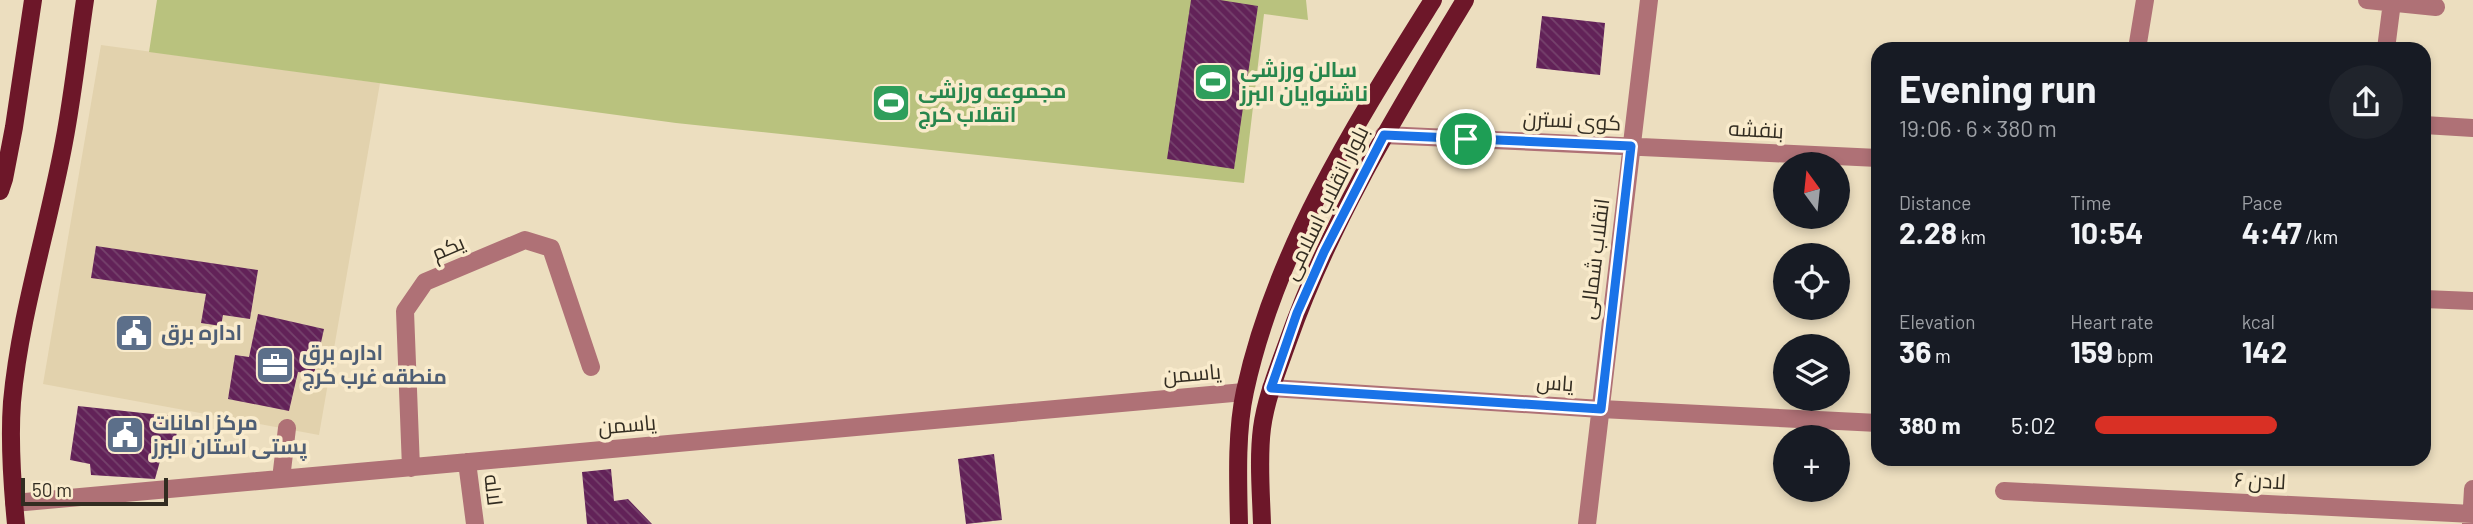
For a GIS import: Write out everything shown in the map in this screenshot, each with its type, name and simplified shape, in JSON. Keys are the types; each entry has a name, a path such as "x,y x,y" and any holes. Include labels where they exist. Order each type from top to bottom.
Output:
{"main road":[{"path":"0,191 5,179 14,127 33,0"},
{"path":"16,524 5,463 12,403 20,348 64,142 85,0"},
{"name":"بلوار انقلاب اسلامی","path":"1239,524 1240,432 1244,392 1266,317 1309,212 1352,129 1433,0"},
{"name":"بلوار انقلاب اسلامی","path":"1262,524 1262,427 1271,388 1297,313 1324,252 1384,135 1465,0"},
{"path":"1244,392 1271,388"}],"street":[{"name":"انقلاب شمالی","path":"1587,524 1648,0"},
{"path":"2138,42 2145,0"},
{"path":"2367,0 2436,7"},
{"path":"2387,42 2392,2"},
{"path":"2431,125 2473,128"},
{"name":"کوی نسترن","path":"1384,135 1631,146"},
{"name":"بنفشه","path":"1631,146 1871,158"},
{"name":"یکم","path":"411,468 405,311 425,282 525,240 551,248 592,367"},
{"path":"2431,299 2473,301"},
{"name":"یاس","path":"1271,388 1601,409 1871,422"},
{"name":"یاسمن","path":"14,503 1244,392"},
{"path":"281,479 286,428"},
{"name":"لاله","path":"467,462 475,524"},
{"path":"2472,517 2473,489"},
{"name":"لادن ۶","path":"2004,491 2472,517"}],"shaded area":[{"path":"101,45 380,83 319,435 43,384"}],"green space":[{"name":"مجموعه ورزشی انقلاب کرج","path":"157,0 1306,0 1308,20 1264,14 1244,183 676,123 149,52"}],"building":[{"name":"سالن ورزشی ناشنوایان البرز","path":"1191,0 1220,0 1258,6 1234,169 1167,159"},
{"path":"1542,16 1605,23 1600,75 1536,68"},
{"path":"96,246 258,270 250,319 223,315 221,326 201,323 206,294 91,278"},
{"name":"اداره برق منطقه غرب کرج","path":"258,314 324,329 314,374 298,372 289,411 228,399 235,355 249,357"},
{"name":"مرکز امانات پستی استان البرز","path":"78,406 180,417 173,452 162,454 155,479 91,475 90,464 70,460"},
{"path":"994,454 1002,520 966,524 958,459"},
{"path":"611,469 614,501 628,499 652,524 587,524 582,472"}],"place":[{"name":"سالن ورزشی ناشنوایان البرز","path":"1213,82"},
{"name":"مجموعه ورزشی انقلاب کرج","path":"891,103"},
{"name":"اداره برق","path":"134,333"},
{"name":"اداره برق منطقه غرب کرج","path":"275,365"},
{"name":"مرکز امانات پستی استان البرز","path":"125,435"}],"route":[{"path":"1384,135 1466,139 1631,146 1601,409 1271,388 1297,313 1324,252 1384,135"}]}
